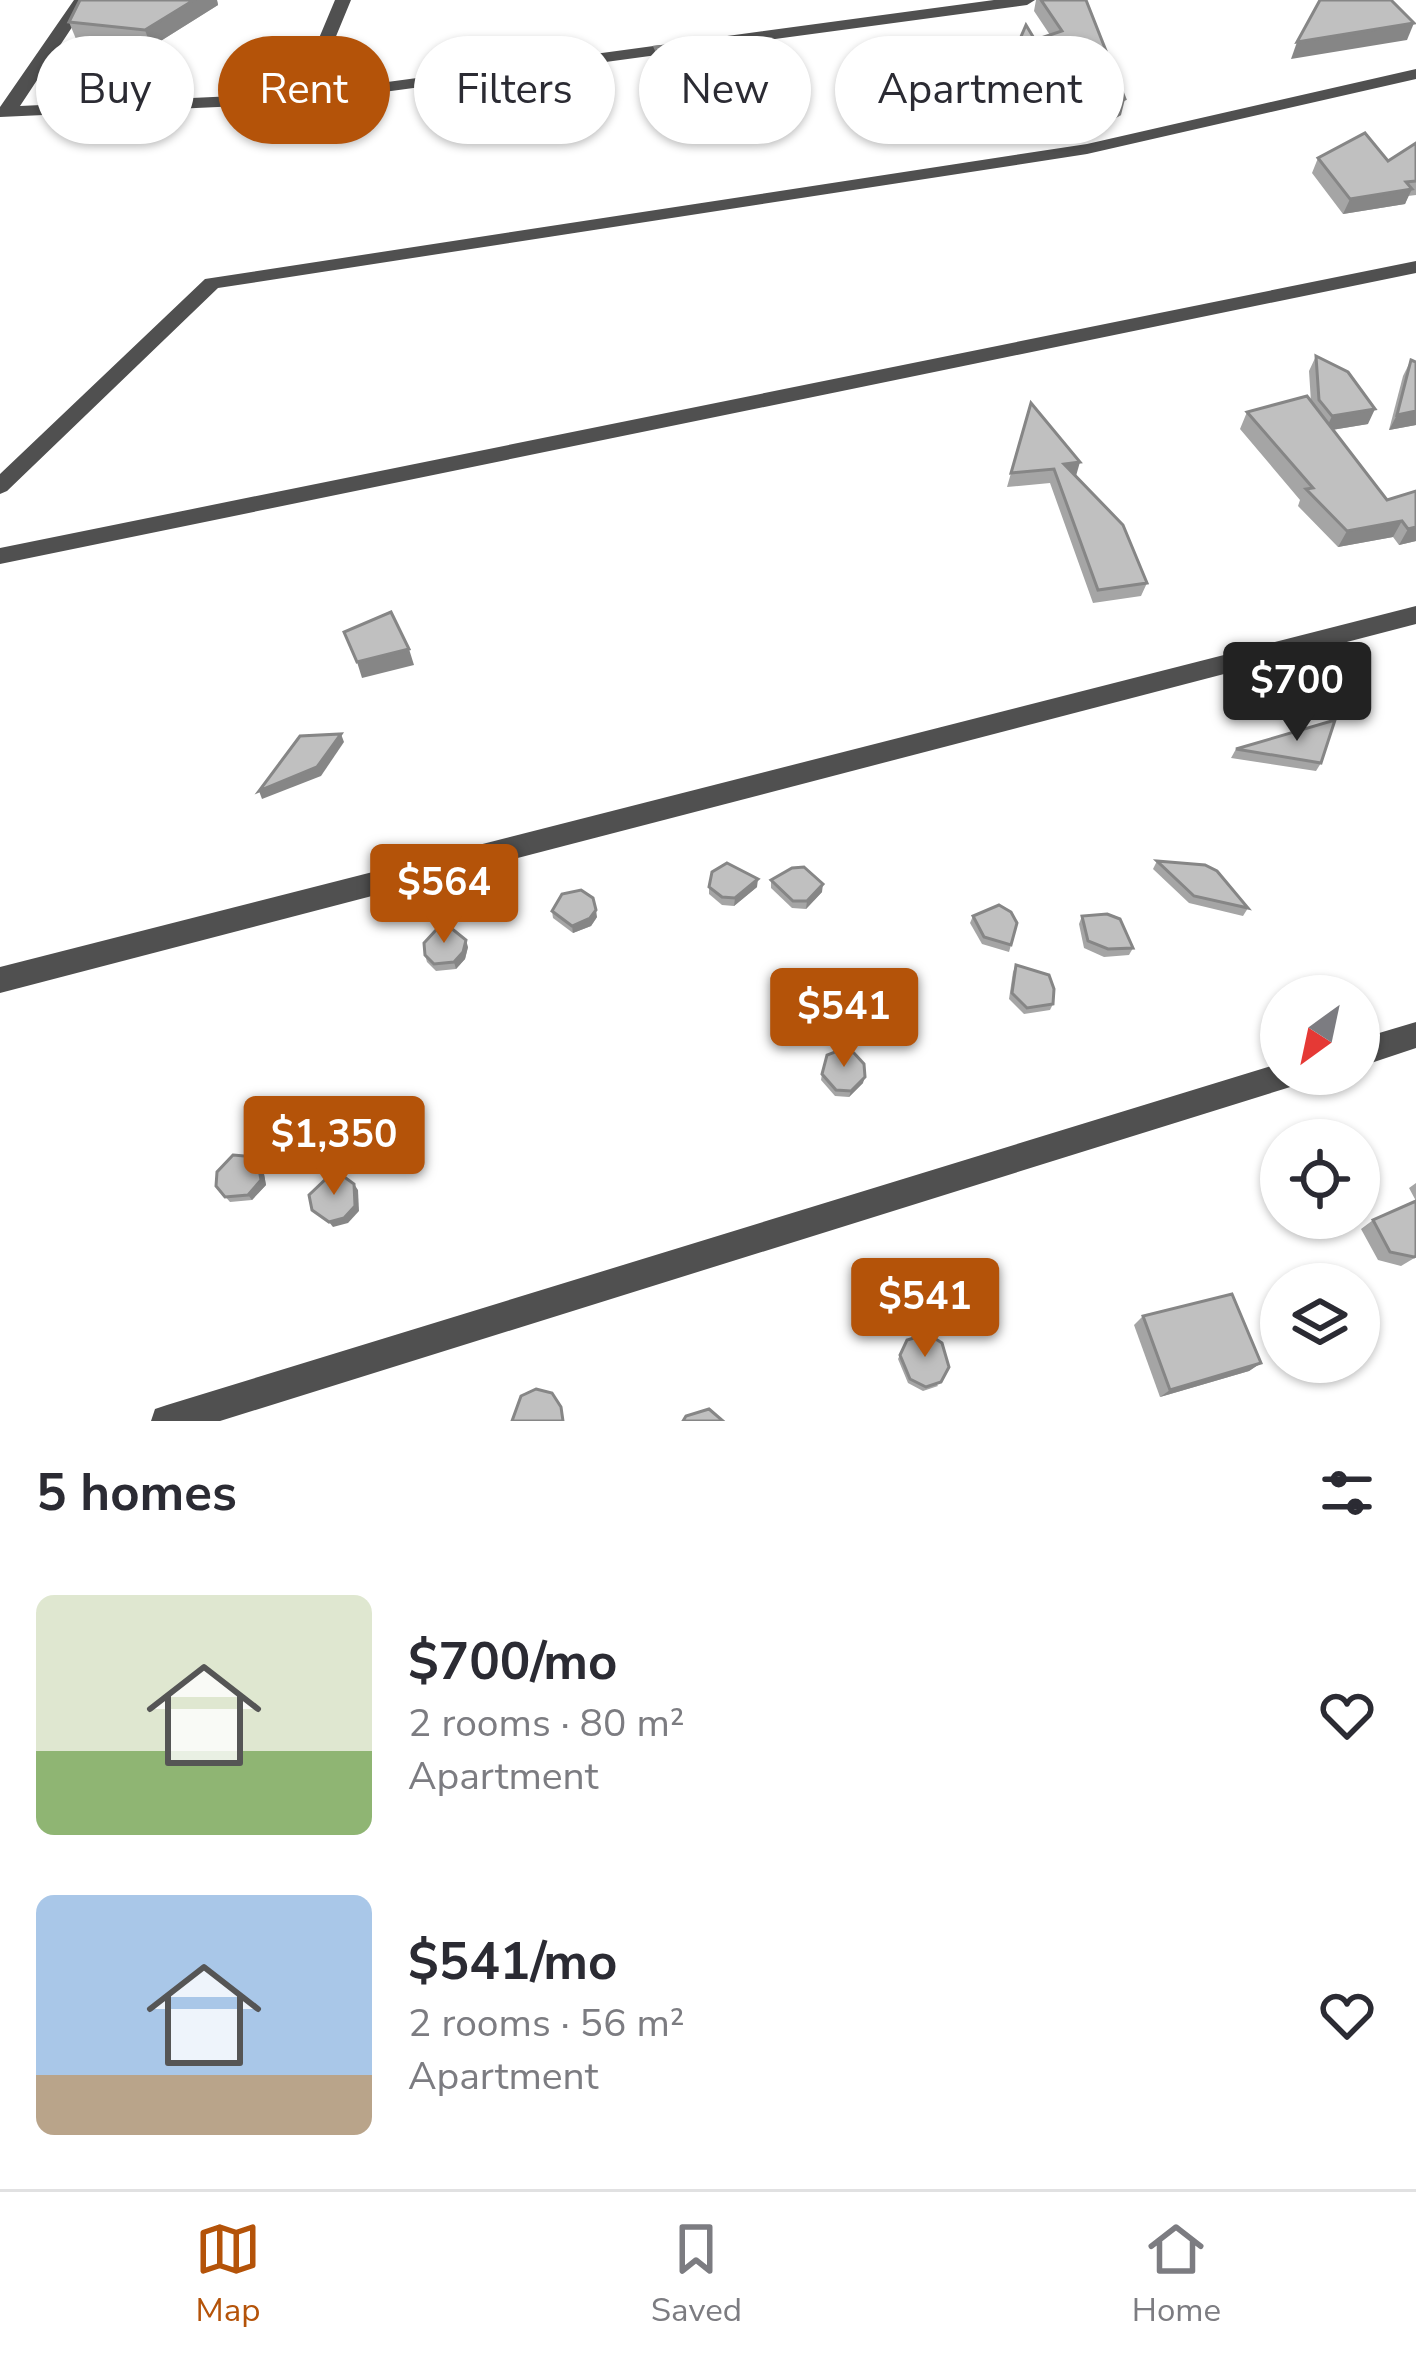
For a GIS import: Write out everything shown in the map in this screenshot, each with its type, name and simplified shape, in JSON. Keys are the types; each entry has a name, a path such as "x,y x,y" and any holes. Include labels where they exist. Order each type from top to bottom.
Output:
{"street":[{"path":"5,111 82,0"},
{"path":"328,36 343,0"},
{"path":"390,86 1028,0"},
{"path":"0,486 212,283 1087,148 1416,74"},
{"path":"5,111 218,102"},
{"path":"0,556 1416,267"},
{"path":"0,980 1416,615"},
{"path":"1380,1046 1416,1035"},
{"path":"167,1421 1260,1083"}],"building":[{"path":"80,0 194,0 145,30 69,22"},
{"path":"1041,0 1086,0 1100,36 1047,36 1062,31"},
{"path":"1320,0 1391,0 1414,23 1297,42"},
{"path":"1365,133 1388,161 1416,143 1416,181 1406,182 1412,189 1350,199 1318,158"},
{"path":"1316,356 1348,372 1375,409 1332,416 1319,400"},
{"path":"1411,360 1416,362 1416,411 1397,415"},
{"path":"1307,396 1387,500 1416,491 1416,527 1408,529 1402,521 1347,531 1306,489 1313,488 1247,412"},
{"path":"1031,403 1080,462 1064,464 1123,525 1147,583 1098,590 1054,469 1011,473"},
{"path":"391,612 409,649 357,662 344,632"},
{"path":"1335,720 1321,763 1236,749"},
{"path":"341,734 317,767 259,791 300,736"},
{"path":"1157,861 1205,865 1217,871 1248,908 1194,896"},
{"path":"727,863 758,879 735,898 722,897 709,887 712,872"},
{"path":"804,867 823,884 807,901 793,901 771,880"},
{"path":"581,890 593,898 596,910 572,926 552,911 562,894"},
{"path":"999,905 1017,923 1011,945 984,937 973,916"},
{"path":"1107,914 1120,919 1133,948 1108,949 1088,941 1082,916"},
{"path":"451,928 466,940 463,952 454,962 434,964 425,955 424,943 437,929"},
{"path":"1016,965 1049,975 1053,1004 1027,1008 1012,993"},
{"path":"840,1050 854,1053 864,1064 865,1077 851,1091 836,1090 822,1074 827,1055"},
{"path":"233,1155 257,1157 261,1180 248,1195 225,1197 216,1186 217,1172"},
{"path":"343,1176 354,1184 355,1206 344,1218 329,1222 312,1210 309,1195 328,1177"},
{"path":"1416,1201 1416,1256 1390,1252 1380,1233 1380,1217"},
{"path":"1232,1294 1260,1363 1170,1390 1143,1316"},
{"path":"928,1334 942,1343 949,1367 941,1382 926,1387 910,1379 900,1355 907,1340"},
{"path":"536,1389 552,1393 563,1421 512,1421 521,1396"},
{"path":"709,1409 723,1421 683,1421 686,1416"}]}
